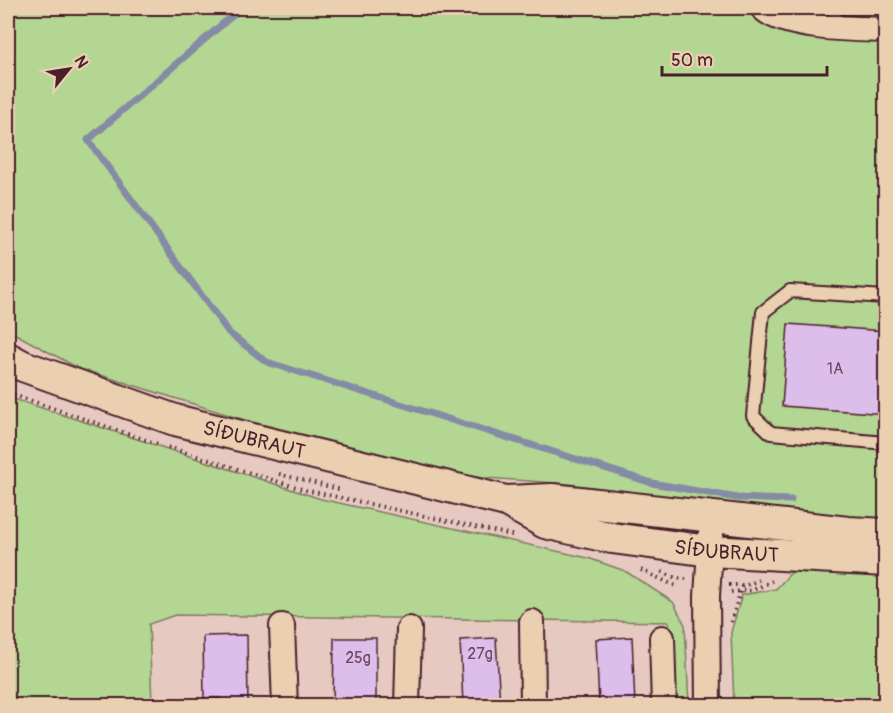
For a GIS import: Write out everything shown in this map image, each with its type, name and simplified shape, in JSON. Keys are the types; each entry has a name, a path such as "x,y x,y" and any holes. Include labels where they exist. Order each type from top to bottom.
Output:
{"street":[{"path":"763,8 770,15 820,27 834,17 885,30"},
{"name":"SÍÐUBRAUT","path":"8,358 23,366 175,420 506,501 545,523 612,538 710,551 885,561"},
{"name":"SÍÐUBRAUT","path":"506,501 552,499 712,518 885,534"},
{"path":"708,705 707,596 712,518"},
{"path":"532,622 533,705"},
{"path":"282,626 285,705"},
{"path":"407,705 409,629"},
{"path":"662,638 664,705"}],"lane":[{"path":"885,297 790,291 763,312 753,416 771,433 885,443"}],"path":[{"path":"8,393 88,422 304,490 518,536"},
{"path":"639,569 678,587"},
{"path":"733,585 742,586"}],"green space":[{"path":"8,8 885,8 885,520 825,517 569,484 459,476 261,425 78,368 8,330"},
{"path":"8,397 321,499 588,558 625,571 673,602 685,625 689,705 673,705 669,622 175,615 149,624 152,705 8,706"},
{"path":"799,564 885,566 885,705 734,705 731,632 742,595 776,589"}],"building":[{"path":"788,324 885,331 885,414 782,406"},
{"path":"247,635 248,705 220,705 220,698 204,698 203,636"},
{"path":"632,637 635,705 599,705 596,639"},
{"path":"334,638 376,638 376,705 333,705"},
{"path":"496,638 500,705 463,705 460,640"}],"waterway":[{"path":"241,8 88,140 229,333 267,362 652,483 737,498 791,500"}]}
